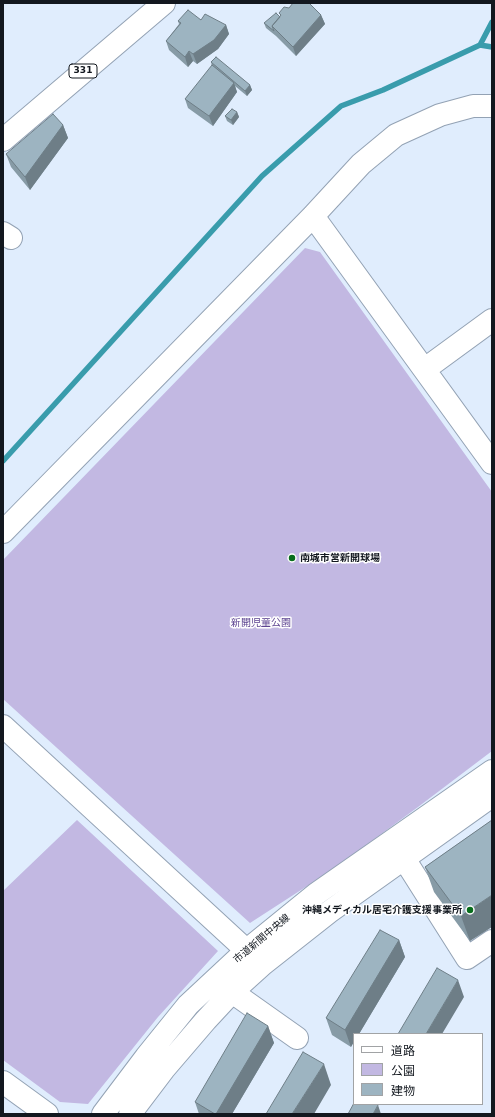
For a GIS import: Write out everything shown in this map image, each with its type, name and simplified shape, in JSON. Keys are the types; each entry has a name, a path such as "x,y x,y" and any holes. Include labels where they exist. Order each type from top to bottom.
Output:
{"main road":[{"name":"331","path":"3,140 164,3"},
{"path":"3,532 313,216 361,164 396,135 440,114 473,106 492,106"},
{"path":"313,216 492,463"},
{"path":"425,369 492,320"},
{"path":"3,726 255,957"},
{"name":"市道新開中央線","path":"130,1114 164,1069 232,992 255,957 316,894 492,771"},
{"path":"458,795 470,812"},
{"name":"市道新開中央線","path":"103,1114 188,1005 255,957 329,912 492,796"},
{"path":"392,840 467,958 492,941"},
{"path":"316,894 329,912"},
{"path":"232,992 297,1038"},
{"path":"188,1005 206,1020"},
{"path":"146,1057 164,1069"},
{"path":"3,1082 47,1114"}],"green space":[{"name":"新開児童公園","path":"305,248 320,252 492,492 492,751 335,868 250,923 3,699 3,560"},
{"path":"77,820 218,951 158,1017 88,1104 60,1102 3,1060 3,891"}],"building":[{"path":"293,3 309,3 321,15 293,47 272,26 281,15 279,13 284,7 289,8"},
{"path":"188,10 201,20 205,14 226,25 214,40 193,54 189,51 185,57 166,41 181,23 178,21"},
{"path":"276,13 280,17 272,26 274,31 264,23"},
{"path":"216,57 250,85 245,91 211,62"},
{"path":"212,65 234,83 209,116 185,99"},
{"path":"232,109 237,112 231,120 225,116"},
{"path":"53,114 63,125 25,177 6,154"},
{"path":"492,820 492,895 461,916 425,867"},
{"path":"380,930 399,940 345,1030 326,1018"},
{"path":"437,968 458,980 427,1033 399,1033"},
{"path":"247,1013 268,1026 215,1114 195,1102"},
{"path":"303,1052 324,1064 292,1114 266,1114"},
{"path":"353,1105 378,1105 373,1114 348,1114"}],"waterway":[{"path":"480,45 492,22"},
{"path":"3,461 262,176 341,106 383,90 480,45 492,47"}],"place":[{"name":"南城市営新開球場","path":"292,558"},
{"name":"沖縄メディカル居宅介護支援事業所","path":"470,910"}]}
